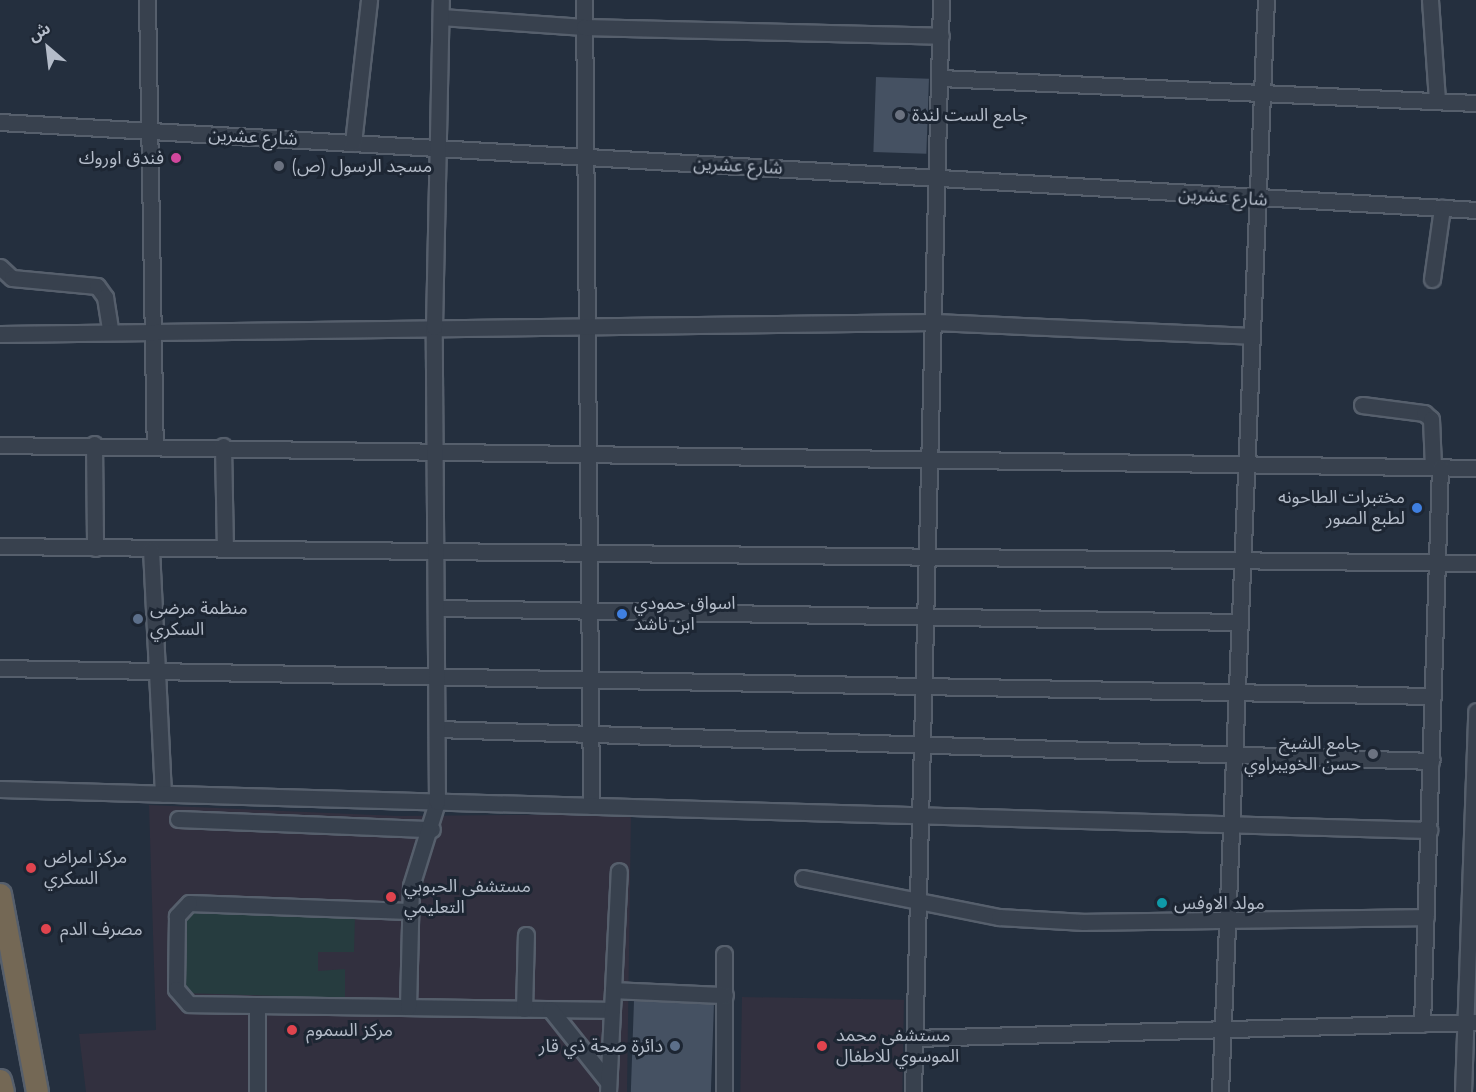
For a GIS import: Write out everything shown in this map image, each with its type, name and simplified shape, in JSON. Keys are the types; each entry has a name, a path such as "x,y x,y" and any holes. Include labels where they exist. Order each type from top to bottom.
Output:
{"highway":[{"path":"0,894 37,1086"},
{"path":"0,1081 2,1092"}],"street":[{"path":"147,0 152,131 155,445"},
{"path":"353,143 369,0"},
{"path":"408,1007 411,886 432,829 437,802 434,327 440,148 441,0"},
{"path":"584,0 594,611 591,806"},
{"path":"913,1092 941,78 941,0"},
{"path":"1220,1092 1266,0"},
{"path":"1430,0 1437,101"},
{"path":"441,16 584,27 941,36"},
{"path":"941,78 1476,103"},
{"name":"شارع عشرين","path":"0,122 1257,199 1476,210"},
{"path":"1432,279 1442,208"},
{"path":"0,267 12,278 98,286 105,297 110,330"},
{"path":"0,334 155,329 934,322 1252,336"},
{"path":"1362,405 1431,419 1437,467 1437,562 1422,1024"},
{"path":"94,444 95,548"},
{"path":"0,445 223,446 1476,468"},
{"path":"223,446 225,549"},
{"path":"0,546 1476,563"},
{"path":"151,549 159,672 163,794"},
{"path":"436,608 1240,622"},
{"path":"0,668 1433,696"},
{"path":"1463,1092 1471,1022 1476,711"},
{"path":"437,729 1431,761"},
{"path":"0,789 1428,830"},
{"path":"178,819 432,829"},
{"path":"608,1087 619,871"},
{"path":"803,878 918,904 1084,922 1426,917"},
{"path":"409,911 201,900 182,908 179,996 189,1004 612,1010"},
{"path":"524,1009 526,935"},
{"path":"724,954 724,1092"},
{"path":"613,990 725,994"},
{"path":"257,1005 257,1092"},
{"path":"550,1009 608,1087"},
{"path":"914,1038 1471,1022"}],"shaded area":[{"name":"مستشفى الحبوبي التعليمي","path":"149,805 398,816 631,814 627,1092 86,1092 79,1034 156,1030"},
{"name":"مستشفى محمد الموسوي للاطفال","path":"742,997 904,1000 902,1092 740,1092"}],"green space":[{"path":"187,909 355,916 354,952 318,952 318,971 345,969 345,998 183,993"}],"building":[{"name":"جامع الست لندة","path":"876,77 929,79 926,154 873,152"},
{"name":"دائرة صحة ذي قار","path":"634,1001 714,1004 711,1092 631,1092"}],"place":[{"name":"جامع الست لندة","path":"900,115"},
{"name":"فندق اوروك","path":"176,158"},
{"name":"مسجد الرسول (ص)","path":"279,166"},
{"name":"مختبرات الطاحونه لطبع الصور","path":"1417,508"},
{"name":"اسواق حمودي ابن ناشد","path":"622,614"},
{"name":"منظمة مرضى السكري","path":"138,619"},
{"name":"جامع الشيخ حسن الخويبراوي","path":"1373,754"},
{"name":"مركز امراض السكري","path":"31,868"},
{"name":"مستشفى الحبوبي التعليمي","path":"391,897"},
{"name":"مولد الاوفس","path":"1162,903"},
{"name":"مصرف الدم","path":"46,929"},
{"name":"مركز السموم","path":"292,1030"},
{"name":"دائرة صحة ذي قار","path":"675,1046"},
{"name":"مستشفى محمد الموسوي للاطفال","path":"822,1046"}]}
